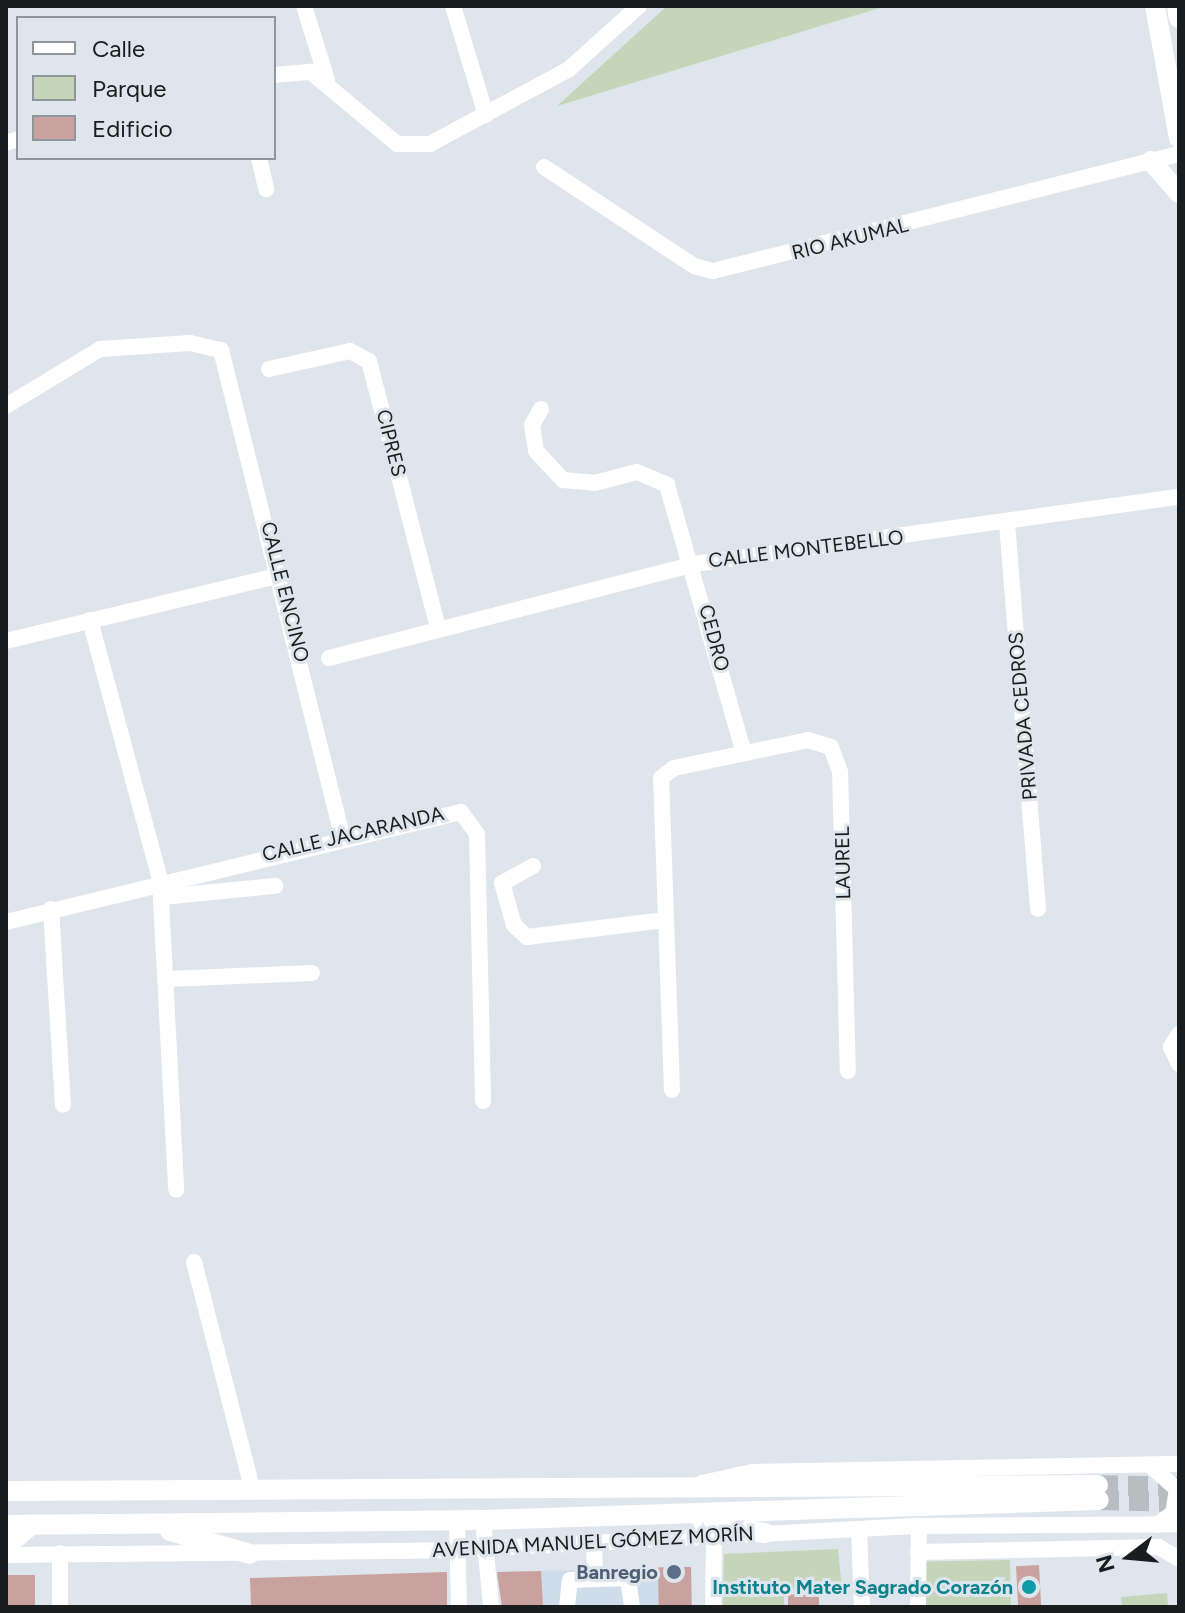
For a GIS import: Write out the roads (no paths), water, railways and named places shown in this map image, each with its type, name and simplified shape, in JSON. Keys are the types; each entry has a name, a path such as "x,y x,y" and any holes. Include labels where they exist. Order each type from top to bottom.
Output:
{"main road":[{"path":"1155,6 1179,138"},
{"path":"1177,6 1179,18"},
{"path":"1151,161 1179,193"},
{"name":"AVENIDA MANUEL GÓMEZ MORÍN","path":"6,1491 253,1492 685,1487 1099,1493 457,1521 6,1525"},
{"path":"653,1513 765,1533"},
{"path":"157,1523 250,1554"},
{"path":"6,1546 31,1525"}],"street":[{"path":"304,6 327,80"},
{"path":"453,6 486,115"},
{"path":"276,75 311,72 327,80 397,144 430,144 569,69 639,6"},
{"name":"RIO AKUMAL","path":"544,167 694,266 713,271 1179,154"},
{"path":"259,160 266,189"},
{"name":"CALLE ENCINO","path":"6,406 100,349 190,343 221,350 281,575 342,835"},
{"name":"CIPRES","path":"269,369 350,351 369,361 438,628"},
{"name":"CEDRO","path":"541,409 532,439 552,473 579,484 637,472 660,478 694,564 743,750"},
{"name":"CALLE MONTEBELLO","path":"329,658 694,564 1179,497"},
{"name":"PRIVADA CEDROS","path":"1007,523 1038,909"},
{"path":"6,641 281,575"},
{"path":"90,620 161,889 168,979 176,1190"},
{"name":"LAUREL","path":"743,750 808,740 836,753 848,1071"},
{"path":"672,1090 659,787 674,768 743,750"},
{"name":"CALLE JACARANDA","path":"6,922 51,909 161,889 342,835 451,810 474,823 483,1101"},
{"path":"533,866 502,883 514,925 527,937 665,920"},
{"path":"161,889 275,886"},
{"path":"51,909 63,1105"},
{"path":"168,979 312,973"},
{"path":"1179,1034 1171,1047 1179,1064"},
{"path":"194,1262 253,1492"},
{"path":"1150,1464 1177,1489 1176,1506 1157,1525"},
{"name":"AVENIDA MANUEL GÓMEZ MORÍN","path":"685,1487 752,1472 1179,1464"},
{"path":"483,1520 483,1549 491,1607"},
{"path":"457,1521 459,1607"},
{"name":"AVENIDA MANUEL GÓMEZ MORÍN","path":"6,1555 456,1550 919,1526 1179,1524"},
{"path":"918,1607 919,1526"},
{"path":"859,1529 862,1607"},
{"path":"713,1607 714,1536"},
{"path":"594,1544 595,1578"},
{"path":"1159,1547 1179,1559"},
{"path":"918,1552 1179,1547"},
{"path":"60,1553 60,1607"},
{"path":"567,1607 567,1581 595,1578 630,1579 632,1607"}],"tunnel":[{"path":"1098,1485 1179,1487"},
{"path":"1099,1500 1179,1502"}],"place":[{"name":"Banregio","path":"674,1572"},
{"name":"Instituto Mater Sagrado Corazón","path":"1029,1587"}]}
